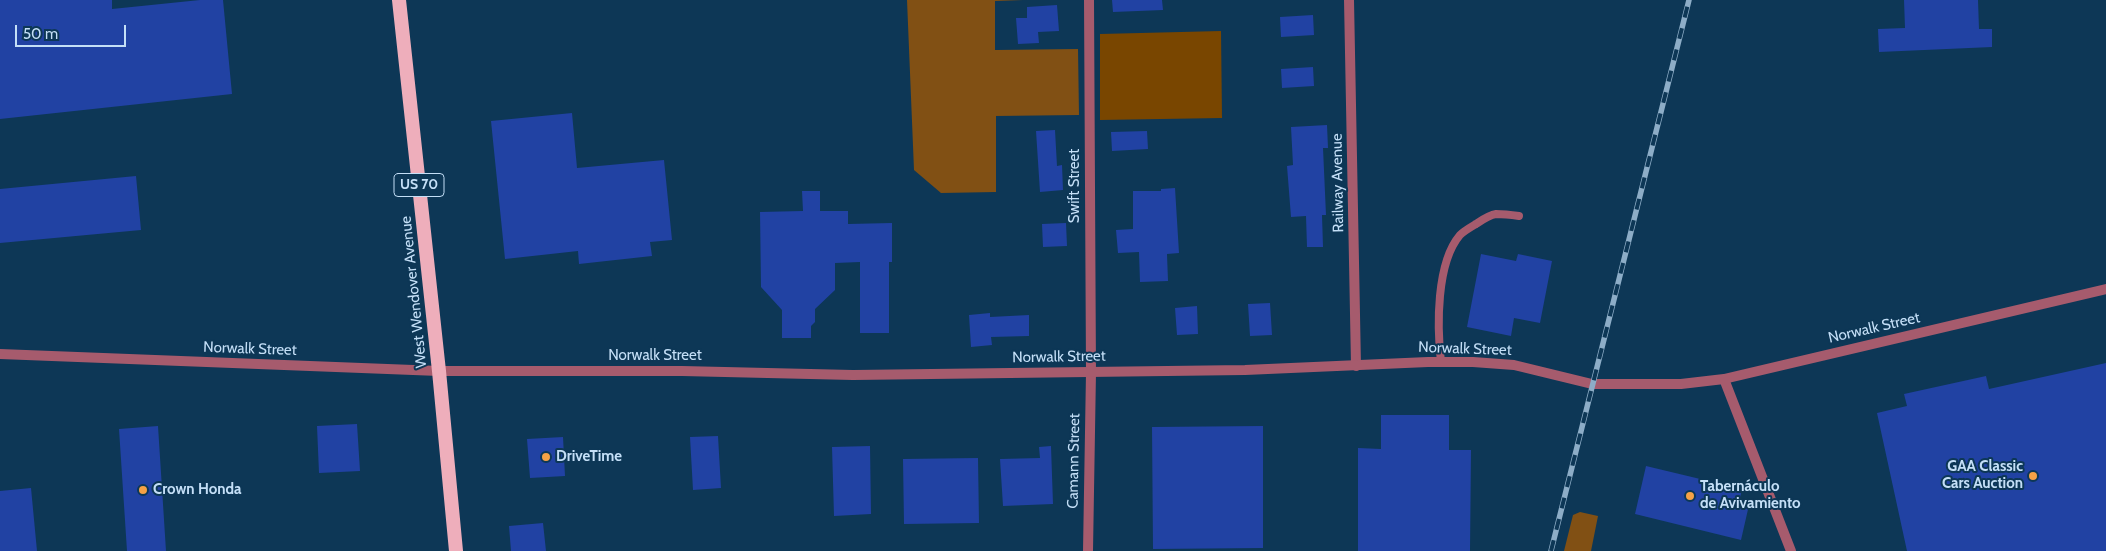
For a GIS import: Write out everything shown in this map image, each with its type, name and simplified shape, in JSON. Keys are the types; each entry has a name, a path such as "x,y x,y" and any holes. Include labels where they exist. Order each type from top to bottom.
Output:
{"highway":[{"name":"West Wendover Avenue","path":"399,0 439,371 456,551"}],"street":[{"name":"Swift Street","path":"1089,0 1091,372"},
{"name":"Railway Avenue","path":"1350,0 1356,366"},
{"name":"Norwalk Street","path":"0,354 439,371 682,370 853,375 1246,370 1440,362 1494,362 1592,384 1681,384 1724,379 2106,289"},
{"name":"Camann Street","path":"1088,551 1091,372"},
{"path":"1724,379 1791,551"}],"lane":[{"path":"1440,362 1438,319 1444,269 1451,252 1460,236 1485,218 1495,214 1519,216"}],"shaded area":[{"path":"907,0 1023,0 995,1 995,50 1078,49 1079,115 996,116 996,192 941,193 914,170"},
{"path":"1221,31 1222,118 1100,120 1100,34"},
{"path":"1580,512 1598,516 1591,551 1564,551 1573,515"}],"building":[{"path":"0,0 112,0 112,9 200,0 223,0 232,94 0,119"},
{"path":"1112,0 1162,0 1163,10 1113,12"},
{"path":"1904,0 1978,0 1979,29 1992,29 1992,47 1879,52 1878,29 1905,28"},
{"path":"1057,5 1059,31 1038,32 1039,43 1018,44 1016,18 1027,18 1027,7"},
{"path":"1313,15 1314,35 1281,37 1280,17"},
{"path":"1313,67 1314,86 1282,88 1281,69"},
{"path":"572,113 577,168 664,160 672,240 650,242 652,256 579,264 578,251 505,259 491,121"},
{"path":"1327,125 1328,148 1323,148 1326,215 1322,215 1323,247 1307,247 1306,216 1291,217 1287,166 1293,165 1291,127"},
{"path":"1055,130 1057,166 1062,165 1063,190 1040,192 1036,131"},
{"path":"1147,131 1148,149 1112,151 1111,132"},
{"path":"136,176 141,230 0,243 0,189"},
{"path":"1175,188 1179,253 1167,254 1168,281 1140,282 1139,252 1118,253 1116,230 1133,229 1133,191 1161,191 1161,189"},
{"path":"802,191 820,191 820,211 848,211 848,224 892,223 892,262 889,262 889,333 860,333 860,262 835,263 835,290 815,309 815,322 811,326 811,338 782,338 782,310 761,287 760,212 803,211"},
{"path":"1066,223 1067,246 1043,247 1042,224"},
{"path":"1481,254 1516,261 1518,254 1552,261 1540,323 1514,318 1511,336 1467,327"},
{"path":"1270,303 1272,335 1250,336 1248,304"},
{"path":"1197,306 1198,334 1177,335 1175,308"},
{"path":"990,313 990,317 1029,315 1029,336 991,337 992,345 971,347 969,315"},
{"path":"2106,363 2106,551 1907,551 1877,413 1907,406 1904,394 1986,376 1989,389"},
{"path":"1381,415 1449,415 1449,450 1471,450 1470,551 1358,551 1358,448 1381,449"},
{"path":"357,424 360,471 319,473 317,426"},
{"name":"Crown Honda","path":"158,426 166,551 127,551 119,429"},
{"path":"1263,426 1263,548 1153,549 1152,427"},
{"path":"718,436 721,488 693,490 690,437"},
{"name":"DriveTime","path":"563,437 565,476 530,478 527,439"},
{"path":"870,446 871,514 834,516 832,447"},
{"path":"1051,446 1053,504 1003,506 1000,459 1040,458 1039,447"},
{"path":"978,458 979,523 904,524 903,459"},
{"name":"Tabernáculo de Avivamiento","path":"1646,466 1742,489 1739,503 1749,505 1741,540 1635,514"},
{"path":"31,488 37,551 0,551 0,491"},
{"path":"543,523 546,551 511,551 509,526"}],"railway":[{"path":"1551,551 1689,0"}],"place":[{"name":"DriveTime","path":"546,457"},
{"name":"GAA Classic Cars Auction","path":"2033,476"},
{"name":"Crown Honda","path":"143,490"},
{"name":"Tabernáculo de Avivamiento","path":"1690,496"}]}
